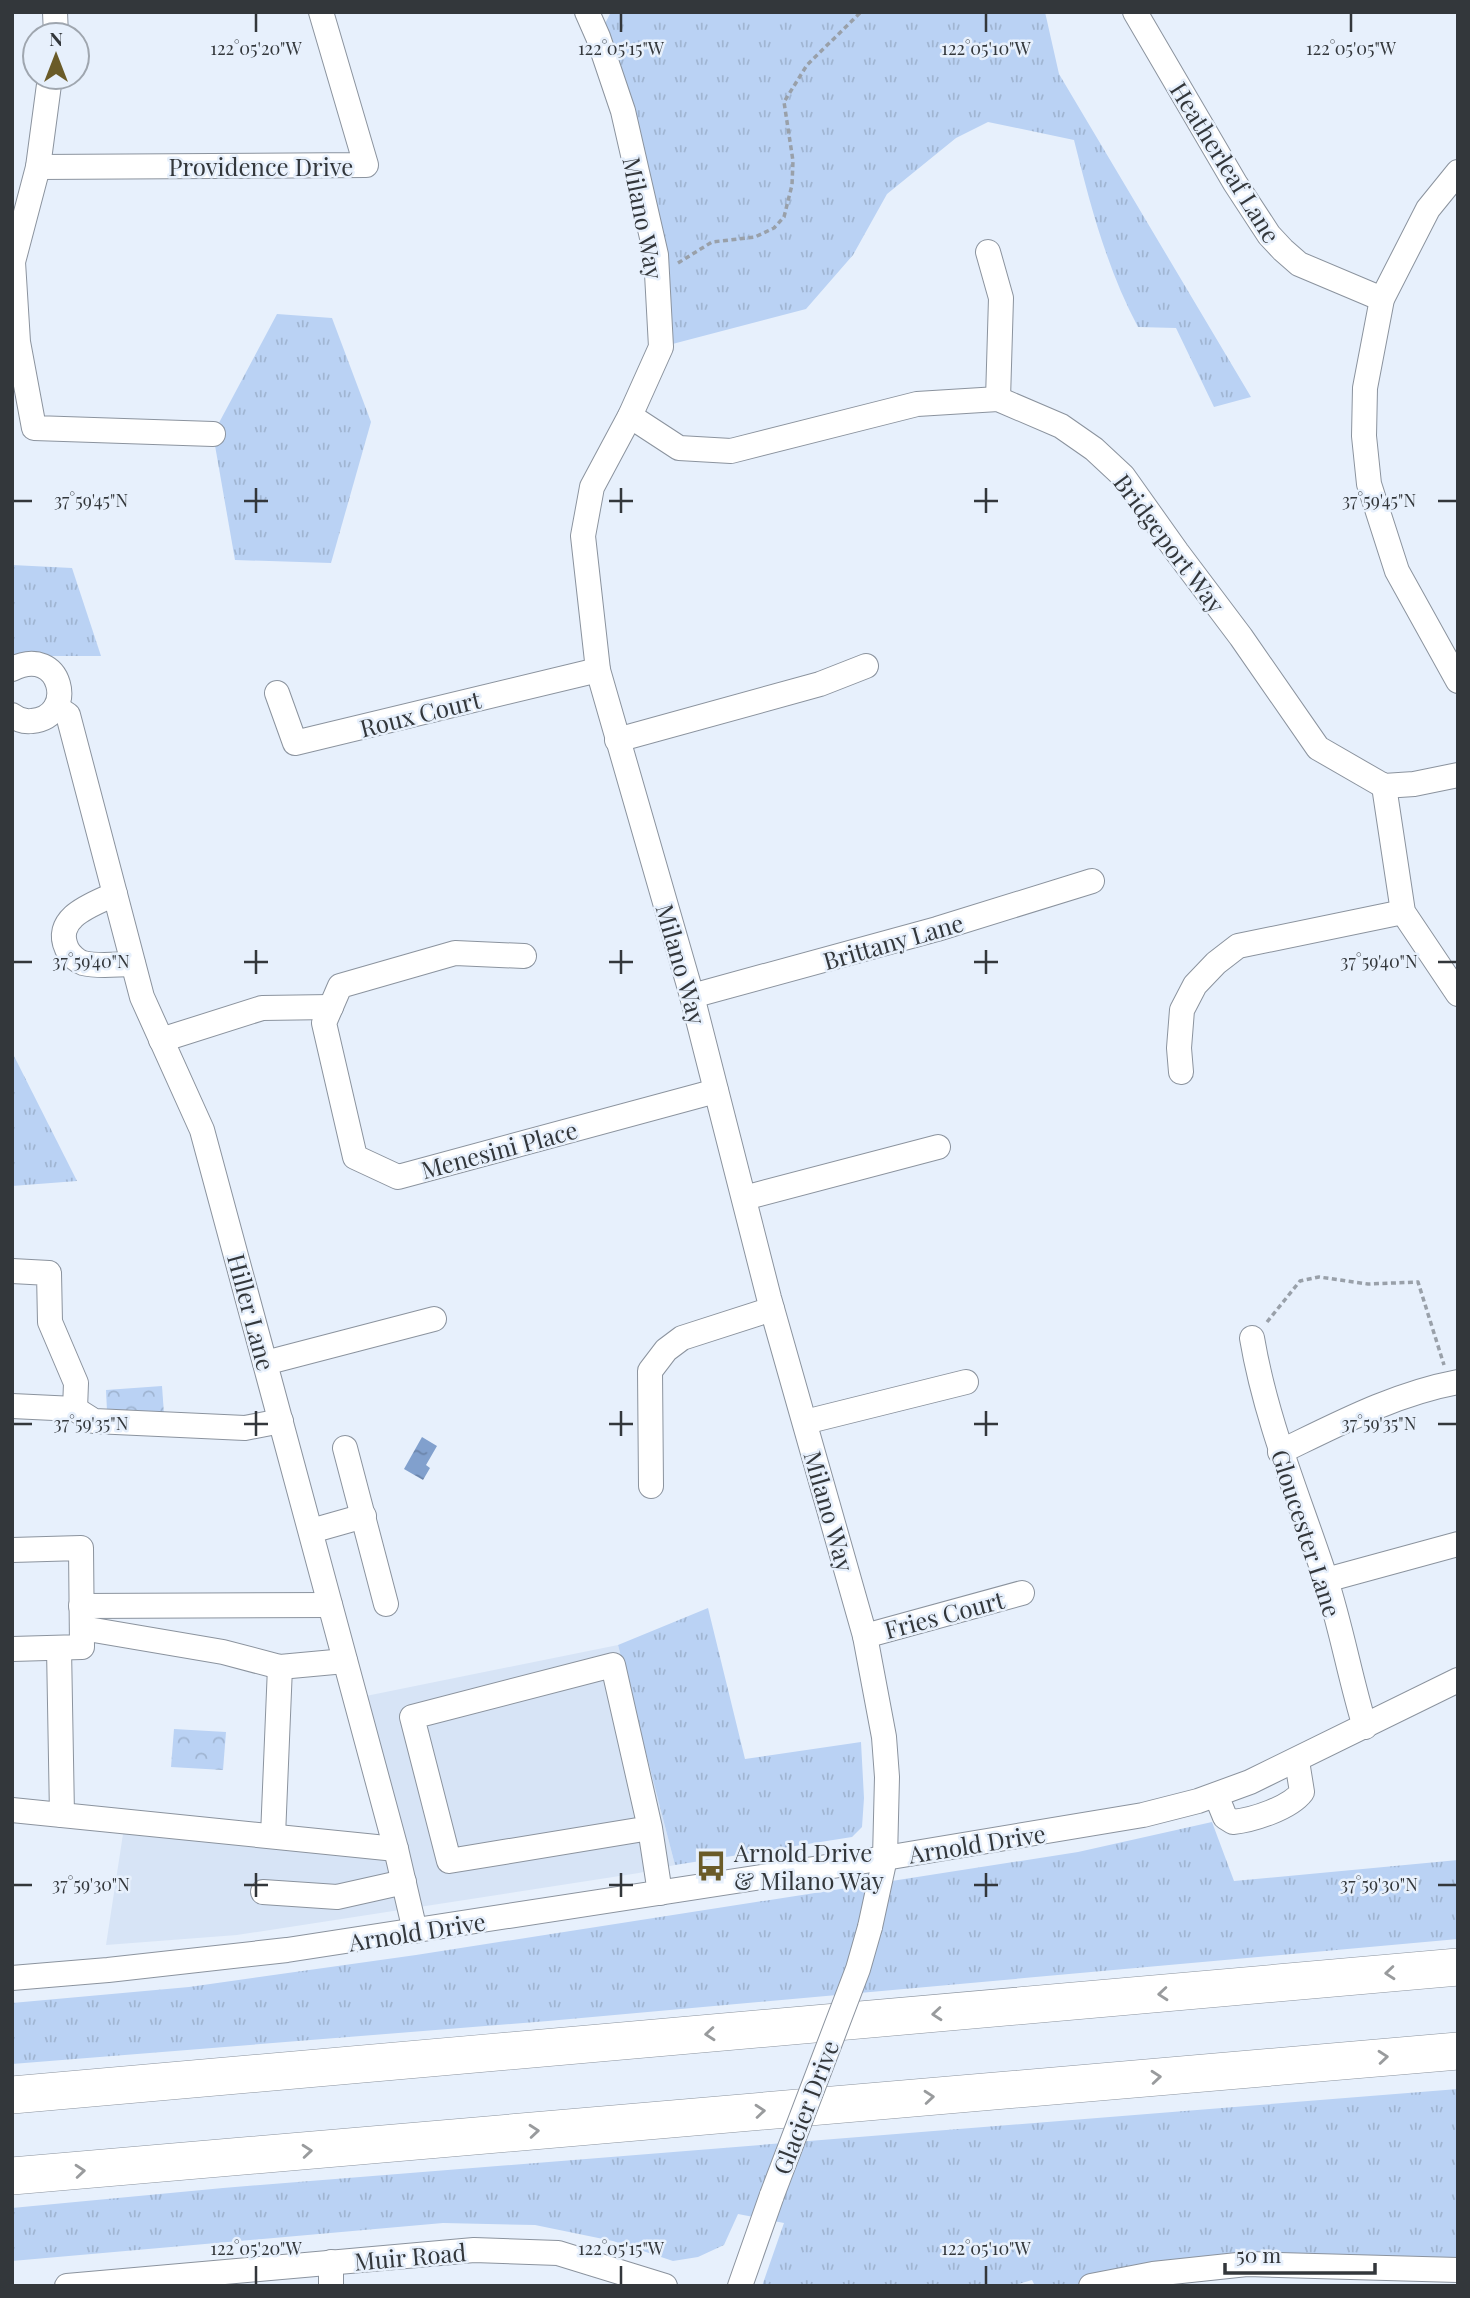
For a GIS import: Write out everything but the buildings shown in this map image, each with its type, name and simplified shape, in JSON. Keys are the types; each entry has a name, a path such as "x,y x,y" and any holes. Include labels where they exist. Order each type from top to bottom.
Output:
{"highway":[{"path":"12,2095 1458,1967"},
{"path":"12,2176 1458,2051"}],"street":[{"name":"Providence Drive","path":"38,167 366,165 321,12"},
{"name":"Milano Way","path":"587,12 623,111 656,255 661,347 630,416 592,486 583,536 598,670 692,996 772,1310 865,1636 887,1777 885,1858 870,1927"},
{"name":"Heatherleaf Lane","path":"1135,12 1236,183 1276,243 1298,264 1382,299"},
{"path":"48,91 38,167 13,262 18,342 34,428 214,434"},
{"path":"1456,674 1397,571 1368,484 1364,436 1365,388 1382,299 1428,209 1458,172"},
{"path":"988,252 1002,299 998,399"},
{"name":"Bridgeport Way","path":"630,416 679,448 731,451 916,404 998,399 1061,426 1094,449 1123,475 1318,748 1384,786"},
{"name":"Hiller Lane","path":"12,670 23,664 34,663 54,674 59,685 60,696 56,707 68,715 142,997 202,1130 397,1849 415,1931"},
{"path":"617,740 820,684 866,666"},
{"name":"Roux Court","path":"277,693 295,743 598,670"},
{"path":"12,715 27,722 38,721 49,716 56,707"},
{"path":"1458,775 1414,784 1384,786 1403,912 1458,994"},
{"name":"Brittany Lane","path":"692,996 937,929 1092,881"},
{"path":"115,894 79,911 69,920 64,933 66,946 72,956 81,963 133,964"},
{"path":"1181,1072 1182,1010 1195,985 1216,963 1238,946 1403,912"},
{"path":"161,1040 262,1008 331,1007 340,986 455,953 524,956"},
{"name":"Menesini Place","path":"331,1007 324,1023 355,1157 398,1177 716,1091"},
{"path":"744,1198 938,1147"},
{"path":"12,1271 49,1273 50,1322 76,1383 75,1409"},
{"path":"651,1486 650,1371 666,1350 682,1338 772,1310"},
{"path":"265,1363 434,1319"},
{"name":"Gloucester Lane","path":"1252,1338 1259,1379 1280,1452 1326,1580 1365,1727"},
{"path":"804,1422 966,1382"},
{"path":"1280,1452 1372,1408 1434,1386 1454,1382"},
{"path":"12,1406 75,1409 94,1421 244,1428 281,1422"},
{"path":"345,1448 386,1604"},
{"path":"310,1531 364,1517"},
{"path":"1326,1580 1458,1544"},
{"path":"12,1550 81,1548 82,1617 82,1647 12,1649"},
{"name":"Fries Court","path":"865,1636 1022,1593"},
{"path":"82,1617 330,1605"},
{"path":"82,1617 280,1667 345,1661"},
{"path":"59,1648 61,1815"},
{"path":"650,1828 449,1861 412,1717 613,1665 650,1828 660,1893"},
{"path":"273,1836 280,1667"},
{"name":"Arnold Drive","path":"12,1978 233,1957 415,1931 1143,1815 1216,1795 1251,1782 1458,1680"},
{"path":"1216,1795 1226,1818 1233,1822 1272,1812 1302,1792 1297,1761"},
{"path":"12,1810 397,1849"},
{"path":"263,1892 337,1897 404,1882"},
{"name":"Glacier Drive","path":"740,2286 858,1969 870,1927"},
{"name":"Muir Road","path":"67,2286 331,2274 474,2250 558,2253 665,2286"},
{"path":"1092,2286 1153,2274 1246,2275 1458,2270"}],"path":[{"path":"657,274 712,242 755,237 774,228 784,217 792,185 793,161 784,102 807,65 861,12"},
{"path":"1252,1338 1300,1281 1319,1277 1368,1284 1418,1282 1454,1382"}],"shaded area":[{"path":"618,1645 675,1865 639,1873 237,1935 106,1945 125,1821 396,1849 356,1698"}],"green space":[{"path":"611,12 1045,12 1059,74 1251,397 1214,407 1176,328 1138,327 1108,259 1074,140 988,122 956,138 887,194 853,255 806,309 661,347 656,255 598,37"},
{"path":"277,314 332,318 371,422 331,563 235,560 213,434"},
{"path":"12,565 72,568 101,656 12,656"},
{"path":"12,1052 77,1181 12,1186"},
{"path":"162,1386 164,1414 107,1411 106,1390"},
{"path":"708,1608 745,1759 861,1742 864,1798 862,1827 852,1837 675,1865 618,1645"},
{"path":"174,1729 226,1732 223,1770 171,1767"},
{"path":"1212,1822 1234,1881 1458,1860 1458,1939 548,2021 12,2064 12,2003 189,1987 416,1955 1078,1852"},
{"path":"1458,2089 1458,2270 1373,2267 1091,2286 1035,2286 1032,2280 1012,2286 762,2286 784,2223 738,2214 724,2245 698,2257 673,2261 613,2241 535,2225 443,2223 12,2261 12,2208 223,2188"}],"water":[{"path":"422,1437 437,1446 426,1465 430,1468 423,1480 404,1469"}],"place":[{"name":"Arnold Drive & Milano Way","path":"711,1866"}]}
